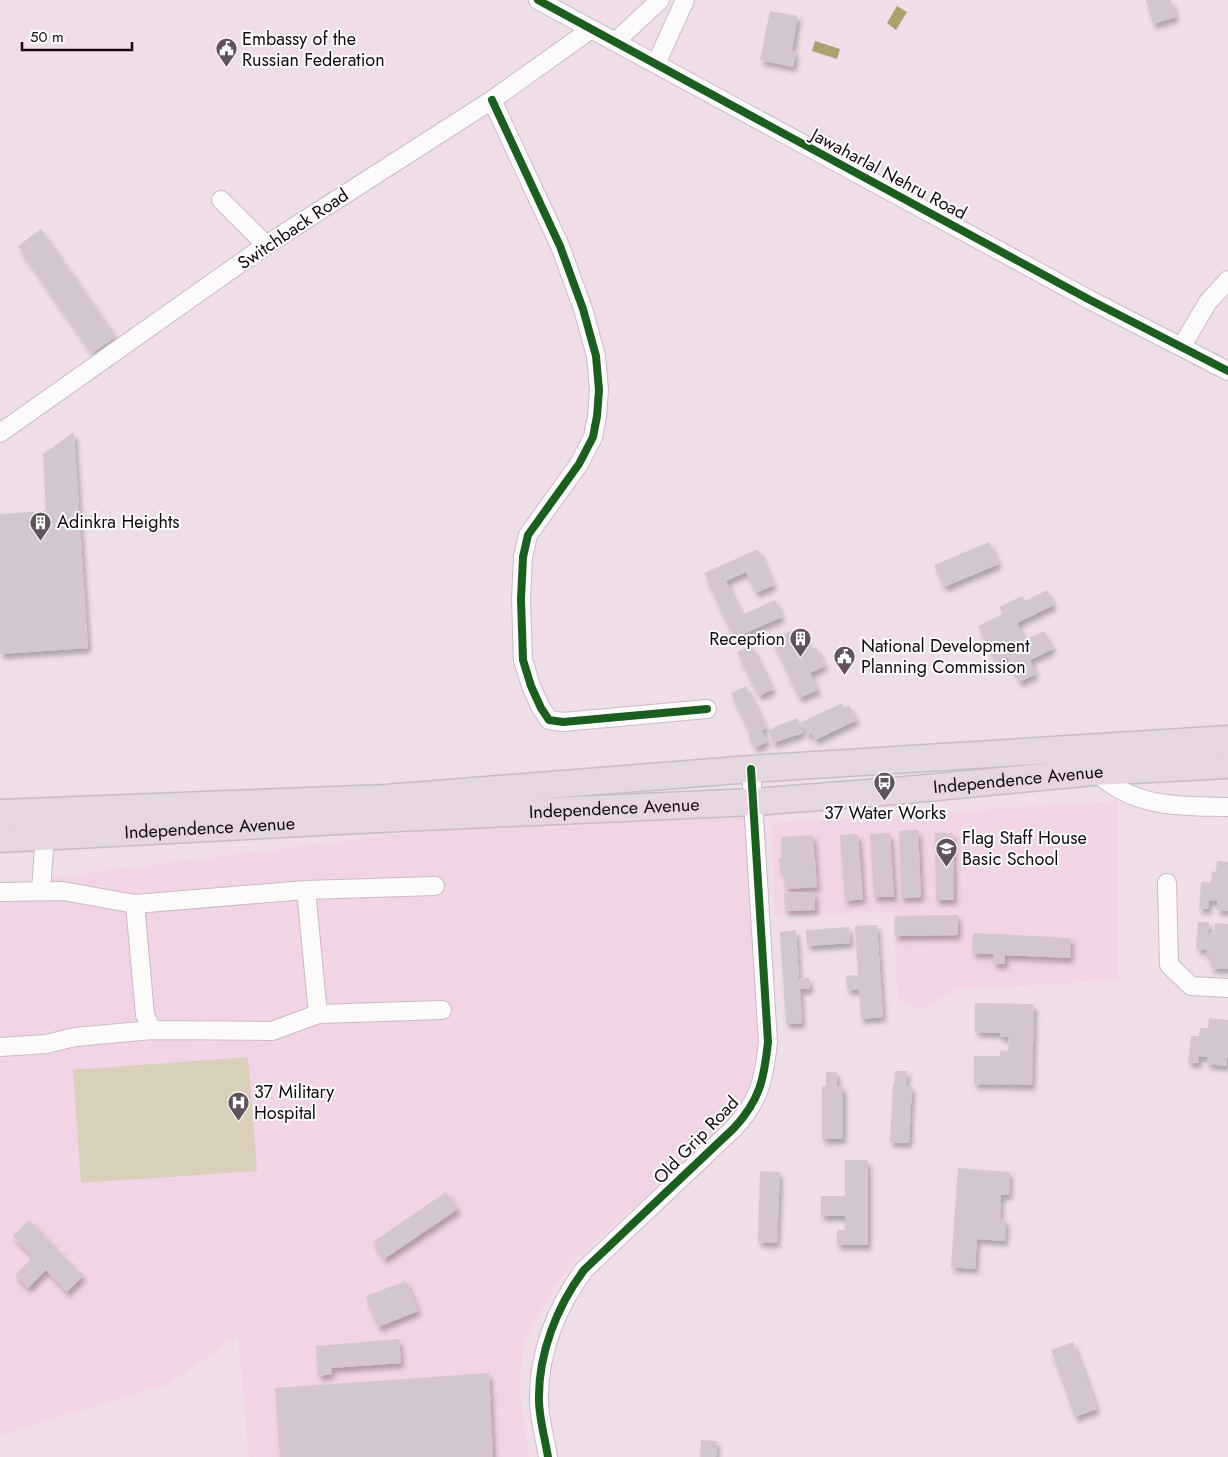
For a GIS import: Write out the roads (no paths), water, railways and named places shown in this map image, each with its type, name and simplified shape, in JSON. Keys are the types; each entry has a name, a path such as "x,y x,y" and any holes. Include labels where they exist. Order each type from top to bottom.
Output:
{"highway":[{"name":"Independence Avenue","path":"0,813 386,798 751,770 1228,739"},
{"name":"Independence Avenue","path":"0,839 754,802 895,792 1094,772 1228,765"}],"street":[{"name":"Jawaharlal Nehru Road","path":"538,0 590,30 1090,300 1228,371"},
{"path":"615,42 660,0"},
{"path":"656,64 684,0"},
{"name":"Switchback Road","path":"0,433 266,245 492,100 590,30"},
{"path":"492,100 560,246 580,300 596,356 599,390 593,437 579,464 528,535 523,557 521,599 523,660 531,686 549,720 562,722 706,709"},
{"path":"221,200 266,245"},
{"path":"1182,346 1208,302 1228,280"},
{"name":"Old Grip Road","path":"548,1457 539,1400 541,1372 545,1350 552,1329 571,1287 584,1270 734,1128 748,1112 759,1090 765,1070 768,1042 751,770"},
{"path":"1094,772 1117,788 1158,803 1180,806 1228,806"},
{"path":"42,890 45,836"},
{"path":"1167,883 1169,965 1191,986 1228,988"},
{"path":"0,892 64,890 135,904 306,890 435,886"},
{"path":"306,890 318,1014"},
{"path":"135,904 145,1015 152,1030"},
{"path":"0,1047 46,1044 75,1037 152,1030 272,1031 318,1014 442,1010"}],"place":[{"name":"Embassy of the Russian Federation","path":"226,68"},
{"name":"Adinkra Heights","path":"41,541"},
{"name":"Reception","path":"801,658"},
{"name":"National Development Planning Commission","path":"845,675"},
{"name":"37 Water Works","path":"885,802"},
{"name":"Flag Staff House Basic School","path":"946,867"},
{"name":"37 Military Hospital","path":"238,1121"}]}
